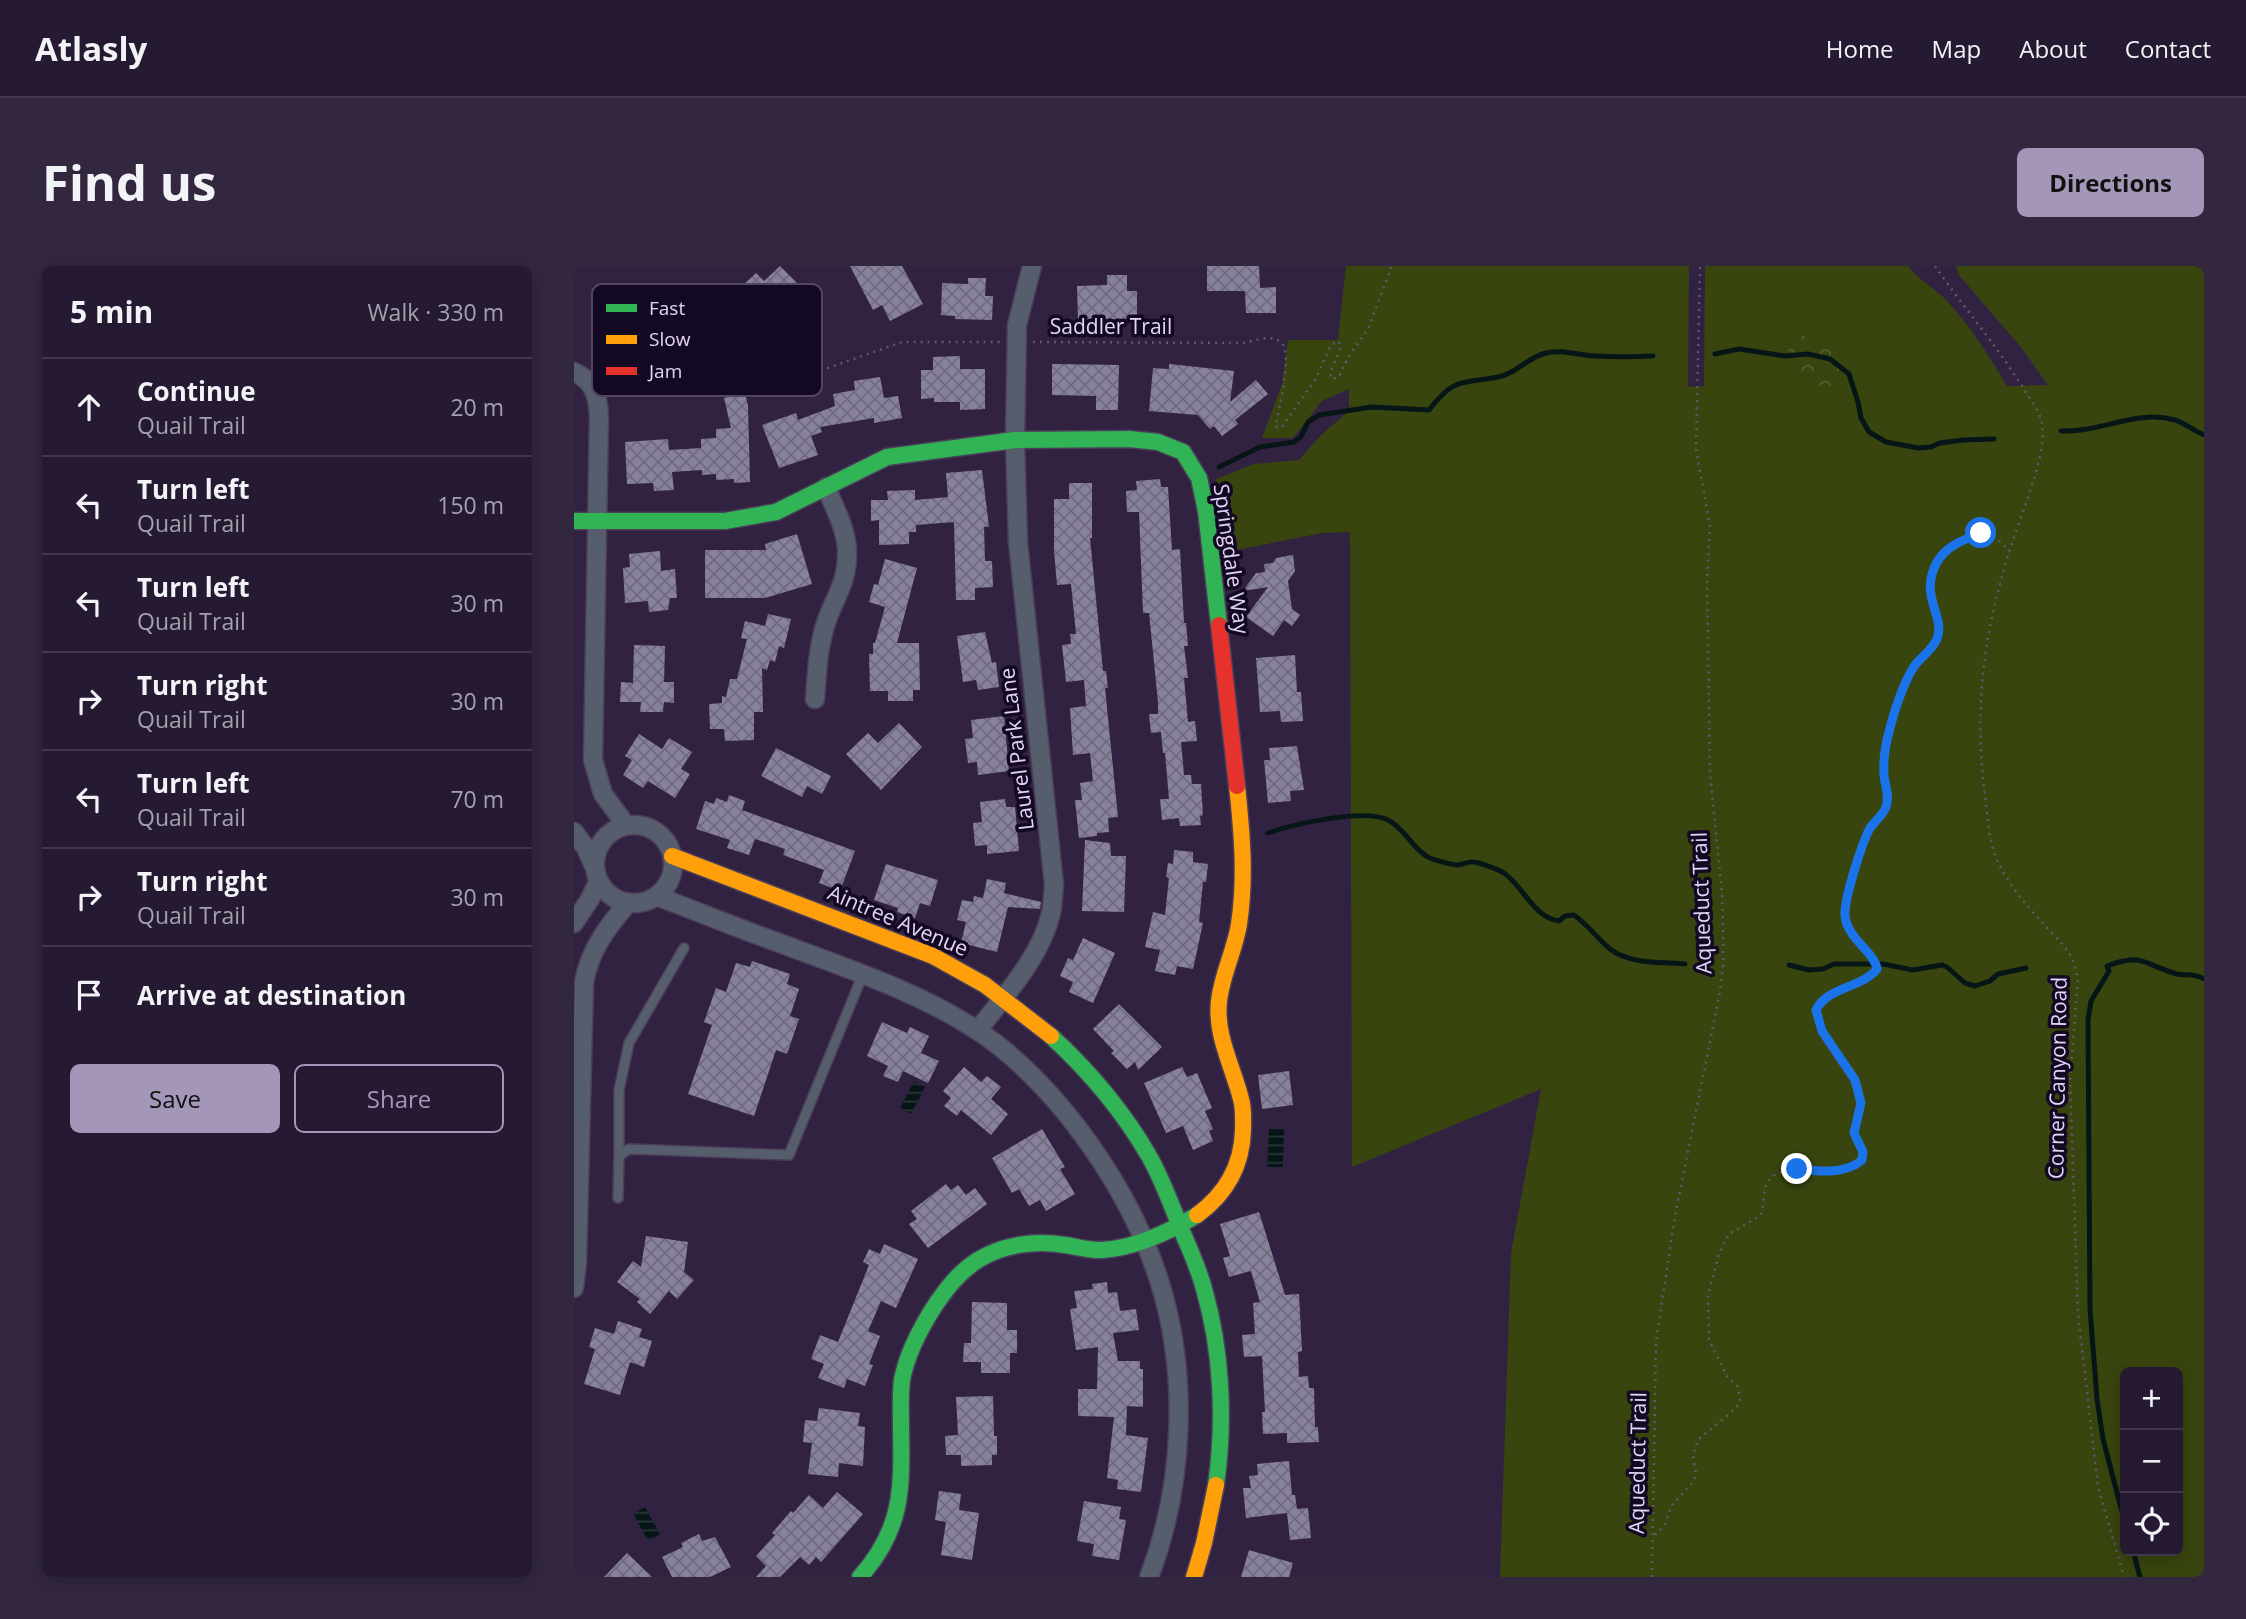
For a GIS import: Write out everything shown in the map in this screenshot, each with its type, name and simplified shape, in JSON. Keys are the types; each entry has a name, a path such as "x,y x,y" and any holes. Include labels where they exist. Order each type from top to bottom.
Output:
{"street":[{"name":"Laurel Park Lane","path":"978,1030 1029,962 1042,939 1051,913 1054,885 1018,542 1015,440 1017,325 1032,266"},
{"path":"581,367 592,388"},
{"path":"596,396 599,416 593,760 603,794 626,825"},
{"name":"Springdale Way","path":"574,521 725,521 776,512 887,457 1015,440 1129,439 1158,443 1183,452 1199,478 1206,511 1242,847 1239,924 1218,1004 1224,1044 1243,1102 1244,1146 1234,1175 1218,1199 1180,1226 1116,1248 1099,1250 1037,1242 1014,1245 992,1252 957,1275 919,1332 904,1371 901,1404 901,1495 896,1520 887,1544 876,1561 860,1577"},
{"path":"815,699 818,655 828,618 844,584 847,549 839,518 826,487"},
{"path":"574,832 586,848 596,874 610,895 628,903 638,903 656,896 670,878 673,856 661,835 650,828 626,825 606,835 595,855 596,874 590,899 574,923"},
{"name":"Aintree Avenue","path":"673,856 957,967 1051,1036 1106,1094 1149,1155 1196,1263 1214,1333 1220,1378 1217,1471 1202,1554 1195,1577"},
{"path":"656,896 863,974 927,1002 978,1030 1038,1082 1064,1110 1111,1175 1143,1239 1159,1280 1168,1321 1175,1361 1178,1416 1171,1493 1162,1538 1149,1577"},
{"path":"574,1288 578,1262 584,982 592,953 628,903"}],"lane":[{"path":"618,1198 619,1090 629,1043 684,948"},
{"path":"619,1156 629,1149 789,1155 863,974"}],"path":[{"name":"Saddler Trail","path":"822,370 902,342 1245,344 1255,339 1267,339 1279,341 1285,351 1284,385 1276,424 1276,427 1281,428 1315,380 1331,345 1338,341 1341,346 1330,374 1332,379 1339,377 1346,359 1368,329 1392,266"},
{"name":"Aqueduct Trail","path":"1653,1577 1656,1341 1675,1216 1723,967 1722,894 1710,774 1707,579 1710,526 1696,449 1700,266"},
{"name":"Corner Canyon Road","path":"1935,266 2010,368 2038,411 2042,423 2037,468 1995,598 1981,681 1980,761 1991,843 1997,859 2013,887 2065,947 2072,958 2078,978 2070,1099 2078,1314 2098,1487 2124,1577"},
{"path":"1653,1537 1664,1525 1672,1505 1694,1482 1696,1474 1693,1455 1698,1440 1736,1408 1740,1400 1738,1387 1727,1376 1710,1345 1707,1325 1710,1285 1719,1254 1729,1234 1760,1216 1768,1182 1778,1173 1797,1169 1836,1170 1854,1166 1862,1160 1863,1152 1854,1133 1861,1103 1855,1080 1822,1031 1816,1010 1823,999 1870,977 1877,969 1874,959 1846,923 1845,914 1864,843 1870,828 1885,810 1887,803 1884,767 1891,724 1912,670 1931,649 1938,636 1930,595 1934,569 1950,548 1987,532 2010,549"}],"green space":[{"path":"1346,266 1689,266 1688,387 1704,386 1705,266 1908,266 1957,313 2007,386 2048,385 2020,346 1958,274 1956,266 2204,266 2204,1577 1500,1577 1511,1253 1541,1089 1352,1167 1350,532 1322,533 1226,552 1216,479 1254,464 1299,460 1321,435 1349,411 1349,389 1322,401 1293,438 1262,438 1282,384 1288,340 1338,340"},
{"path":"1796,331 1832,351 1853,386 1814,386 1785,359"}],"shaded area":[{"path":"914,1081 925,1087 911,1114 900,1108"},
{"path":"1269,1129 1284,1129 1283,1167 1267,1167"},
{"path":"645,1507 660,1534 648,1541 633,1513"}],"building":[{"path":"780,266 798,284 744,284 756,273 764,281"},
{"path":"850,266 902,266 923,304 890,321 882,305 873,310"},
{"path":"1207,266 1259,266 1260,288 1276,287 1276,313 1246,313 1245,291 1207,291"},
{"path":"1107,275 1127,275 1127,291 1137,291 1137,319 1078,320 1077,286 1107,285"},
{"path":"968,278 986,278 985,296 993,296 992,320 955,319 955,316 941,315 942,283 968,284"},
{"path":"960,356 960,369 985,369 985,409 960,410 960,402 921,399 921,370 933,370 933,357"},
{"path":"1052,364 1119,365 1118,410 1096,410 1096,396 1052,395"},
{"path":"1169,364 1234,371 1230,402 1256,380 1268,394 1235,420 1238,424 1222,436 1214,426 1210,429 1198,415 1149,411 1153,368 1169,369"},
{"path":"880,377 884,398 898,396 902,418 874,423 874,418 820,427 822,432 811,436 818,455 779,468 762,425 796,413 798,420 835,406 833,394 855,390 854,381"},
{"path":"746,396 750,482 716,480 716,474 702,475 702,470 672,472 674,490 654,491 653,483 627,484 625,442 668,439 669,450 701,448 701,439 716,438 716,429 731,428 724,398"},
{"path":"982,470 989,527 984,527 985,561 992,561 993,587 975,588 975,600 956,600 954,522 916,525 916,532 909,532 909,544 879,545 879,520 871,521 871,500 888,500 887,491 915,490 915,500 948,497 946,473"},
{"path":"1160,479 1161,487 1168,487 1172,550 1180,549 1188,646 1184,646 1188,678 1184,678 1188,722 1195,721 1197,741 1181,742 1184,775 1191,775 1192,784 1201,784 1201,825 1180,826 1179,818 1162,820 1160,799 1169,799 1165,753 1161,732 1151,733 1149,714 1158,714 1158,702 1149,613 1143,613 1139,512 1127,512 1126,491 1137,490 1136,481"},
{"path":"1069,483 1092,483 1090,538 1103,671 1106,671 1108,688 1105,688 1118,817 1108,818 1109,832 1079,838 1075,800 1082,800 1080,783 1093,781 1090,753 1073,755 1070,708 1086,706 1084,680 1066,682 1062,645 1071,644 1070,634 1076,634 1071,584 1057,585 1054,551 1054,499 1069,499"},
{"path":"797,534 812,584 765,598 705,598 705,550 766,550 765,544"},
{"path":"660,551 661,571 675,569 677,598 670,598 668,610 649,612 648,601 625,603 623,568 630,567 629,554"},
{"path":"1293,555 1295,571 1288,581 1292,609 1300,615 1292,626 1284,620 1273,636 1246,617 1268,587 1243,591 1256,573 1265,572 1264,564 1273,563 1276,558"},
{"path":"885,559 917,568 897,643 919,643 920,690 913,690 913,701 888,701 888,691 870,691 869,654 873,654 873,643 885,607 869,602 874,584 878,585"},
{"path":"768,614 791,619 784,648 779,646 775,662 770,660 767,670 762,668 763,712 754,712 754,740 725,741 724,729 710,729 709,704 722,703 722,696 726,697 730,679 737,679 747,639 741,638 745,621 765,626"},
{"path":"985,632 992,663 996,662 999,687 978,690 976,680 963,682 957,636"},
{"path":"634,645 665,646 664,682 674,682 674,703 664,702 663,712 640,712 641,702 620,702 621,682 633,683"},
{"path":"1295,655 1297,692 1301,692 1303,721 1281,722 1280,711 1260,712 1256,658"},
{"path":"1004,716 1009,771 978,775 977,762 968,763 965,739 973,738 971,720"},
{"path":"899,723 922,747 881,790 846,754 868,733 878,743"},
{"path":"639,734 662,749 669,738 692,752 681,769 690,774 675,798 648,781 643,788 623,775 632,760 625,756"},
{"path":"1297,746 1304,790 1290,791 1291,801 1268,803 1264,760 1270,760 1269,748"},
{"path":"776,748 831,776 822,794 807,786 802,797 761,776"},
{"path":"729,795 745,801 742,810 855,851 840,891 819,883 824,870 783,855 785,849 755,839 749,855 727,848 730,840 696,829 705,801 714,804 716,798 727,802"},
{"path":"1005,799 1006,807 1015,807 1019,851 987,854 987,845 975,846 973,823 982,822 980,802"},
{"path":"1085,840 1110,843 1111,856 1126,856 1124,912 1082,911"},
{"path":"1174,850 1193,852 1193,862 1208,864 1206,882 1203,882 1199,922 1203,923 1193,969 1177,966 1175,975 1155,971 1160,950 1145,947 1153,912 1165,915 1169,878 1166,877 1168,863 1173,864"},
{"path":"886,864 938,880 930,906 920,903 915,918 897,912 898,908 874,900"},
{"path":"987,879 1006,883 1004,893 1041,902 1040,909 1008,907 997,952 961,943 966,922 957,920 962,900 973,902 974,896 983,898"},
{"path":"1083,938 1115,953 1093,1003 1069,992 1073,982 1060,976 1068,958 1073,960"},
{"path":"752,961 790,974 787,984 799,989 790,1016 799,1019 787,1054 776,1050 754,1116 688,1094 712,1025 704,1022 716,988 726,992 736,963 750,967"},
{"path":"1119,1004 1162,1047 1138,1070 1135,1062 1127,1069 1093,1029"},
{"path":"882,1022 907,1033 910,1027 929,1036 921,1053 939,1061 928,1083 903,1071 898,1082 883,1076 888,1066 867,1056"},
{"path":"964,1067 981,1082 987,1076 1001,1087 991,1099 1008,1114 991,1135 961,1110 957,1116 944,1106 951,1098 943,1091"},
{"path":"1182,1067 1187,1077 1197,1073 1212,1108 1205,1111 1213,1129 1209,1131 1213,1141 1193,1150 1183,1126 1166,1133 1144,1083"},
{"path":"1289,1071 1293,1105 1262,1109 1258,1075"},
{"path":"1042,1129 1065,1167 1060,1169 1075,1194 1046,1211 1040,1200 1029,1206 1019,1189 1012,1193 992,1158"},
{"path":"946,1184 951,1190 958,1185 966,1195 975,1188 987,1204 928,1248 909,1224 917,1219 911,1211"},
{"path":"1259,1212 1285,1295 1299,1294 1302,1351 1298,1352 1299,1377 1308,1376 1309,1388 1314,1388 1315,1427 1318,1427 1319,1442 1287,1443 1287,1433 1263,1434 1262,1412 1265,1412 1262,1356 1244,1357 1242,1335 1255,1334 1253,1303 1260,1302 1251,1271 1229,1277 1223,1258 1230,1256 1220,1224"},
{"path":"646,1236 688,1242 684,1272 694,1280 677,1299 669,1291 650,1314 637,1302 640,1299 617,1282 633,1261 641,1267"},
{"path":"884,1244 918,1259 896,1308 881,1301 868,1331 880,1336 869,1364 873,1365 865,1386 847,1379 844,1388 818,1378 824,1364 811,1359 820,1335 838,1342 869,1265 863,1262 869,1249 880,1254"},
{"path":"1107,1282 1108,1293 1117,1292 1120,1311 1136,1309 1139,1330 1113,1333 1118,1361 1140,1361 1140,1369 1143,1369 1143,1407 1127,1406 1126,1435 1148,1438 1141,1492 1117,1489 1118,1480 1107,1478 1114,1417 1078,1416 1078,1389 1097,1389 1098,1347 1076,1350 1070,1309 1077,1308 1074,1291 1093,1289 1092,1284"},
{"path":"972,1302 1007,1303 1007,1330 1017,1330 1017,1353 1010,1353 1010,1373 981,1373 981,1362 963,1362 964,1343 971,1343"},
{"path":"618,1321 642,1329 639,1337 652,1341 644,1367 630,1362 620,1395 584,1384 595,1349 589,1347 595,1328 614,1334"},
{"path":"993,1396 997,1455 992,1455 992,1465 961,1466 961,1455 946,1455 945,1436 958,1435 956,1397"},
{"path":"819,1408 860,1413 858,1426 865,1427 863,1466 839,1463 838,1477 808,1474 812,1443 803,1442 805,1420 817,1421"},
{"path":"1289,1461 1292,1495 1295,1495 1297,1509 1308,1508 1311,1538 1290,1540 1287,1513 1246,1518 1243,1488 1251,1488 1249,1476 1258,1475 1257,1464"},
{"path":"939,1491 961,1494 959,1510 979,1513 972,1560 941,1555 946,1522 935,1520"},
{"path":"837,1492 863,1514 821,1562 816,1557 809,1565 800,1557 780,1577 756,1577 766,1566 756,1556 775,1535 772,1533 791,1511 793,1513 809,1495 823,1508"},
{"path":"1084,1501 1121,1507 1119,1519 1126,1520 1119,1560 1092,1556 1094,1544 1077,1541"},
{"path":"699,1534 702,1541 715,1537 731,1567 710,1577 672,1577 662,1557 683,1547 681,1543"},
{"path":"1249,1550 1293,1563 1289,1577 1241,1577"},
{"path":"627,1553 652,1577 604,1577"}],"waterway":[{"path":"1715,354 1739,349 1785,356 1808,354 1830,359 1849,374 1861,418 1869,432 1886,442 1918,448 1963,440 1994,439"},
{"path":"1219,467 1260,447 1294,442 1301,437 1308,422 1319,415 1372,407 1429,410 1452,387 1504,375 1546,353 1564,352 1608,357 1653,356"},
{"path":"2061,431 2161,417 2179,421 2204,435"},
{"path":"1268,833 1294,825 1346,816 1388,820 1432,859 1455,865 1474,862 1504,873 1536,908 1550,919 1559,921 1565,916 1574,915 1618,954 1646,961 1685,964"},
{"path":"2120,1504 2103,1439 2090,1309 2088,1020 2091,1001 2109,971 2107,966 2129,960 2144,961 2177,974 2194,975 2204,979"},
{"path":"1789,965 1809,970 1823,969 1834,964 1883,964 1913,970 1942,965 1965,983 1975,986 1990,981 1998,974 2026,968"},
{"path":"2134,1556 2140,1577"}],"traffic: fast":[{"path":"574,521 725,521 776,512 887,457 1015,440 1129,439 1158,442 1183,452 1199,478 1206,511 1219,625"},
{"path":"1051,1036 1104,1092 1139,1139 1161,1181 1199,1272 1215,1337 1220,1386 1216,1485"},
{"path":"860,1577 885,1542 897,1507 901,1470 901,1386 907,1360 924,1324 953,1281 978,1260 1009,1247 1043,1243 1093,1250 1114,1249 1151,1238 1197,1215"}],"traffic: slow":[{"path":"1197,1215 1224,1189 1236,1168 1242,1143 1242,1103 1222,1039 1218,1014 1241,907 1242,855 1237,786"},
{"path":"672,856 933,956 985,985 1051,1036"},
{"path":"1194,1577 1216,1485"}],"traffic: jam":[{"path":"1219,625 1237,786"}],"route":[{"path":"1797,1169 1836,1170 1854,1166 1862,1160 1863,1152 1854,1133 1861,1103 1855,1080 1822,1031 1816,1010 1823,999 1870,977 1877,969 1874,959 1857,942 1846,923 1847,902 1870,828 1885,810 1887,803 1884,767 1891,724 1912,670 1931,649 1938,636 1937,621 1930,600 1934,569 1950,548 1981,533"}]}
